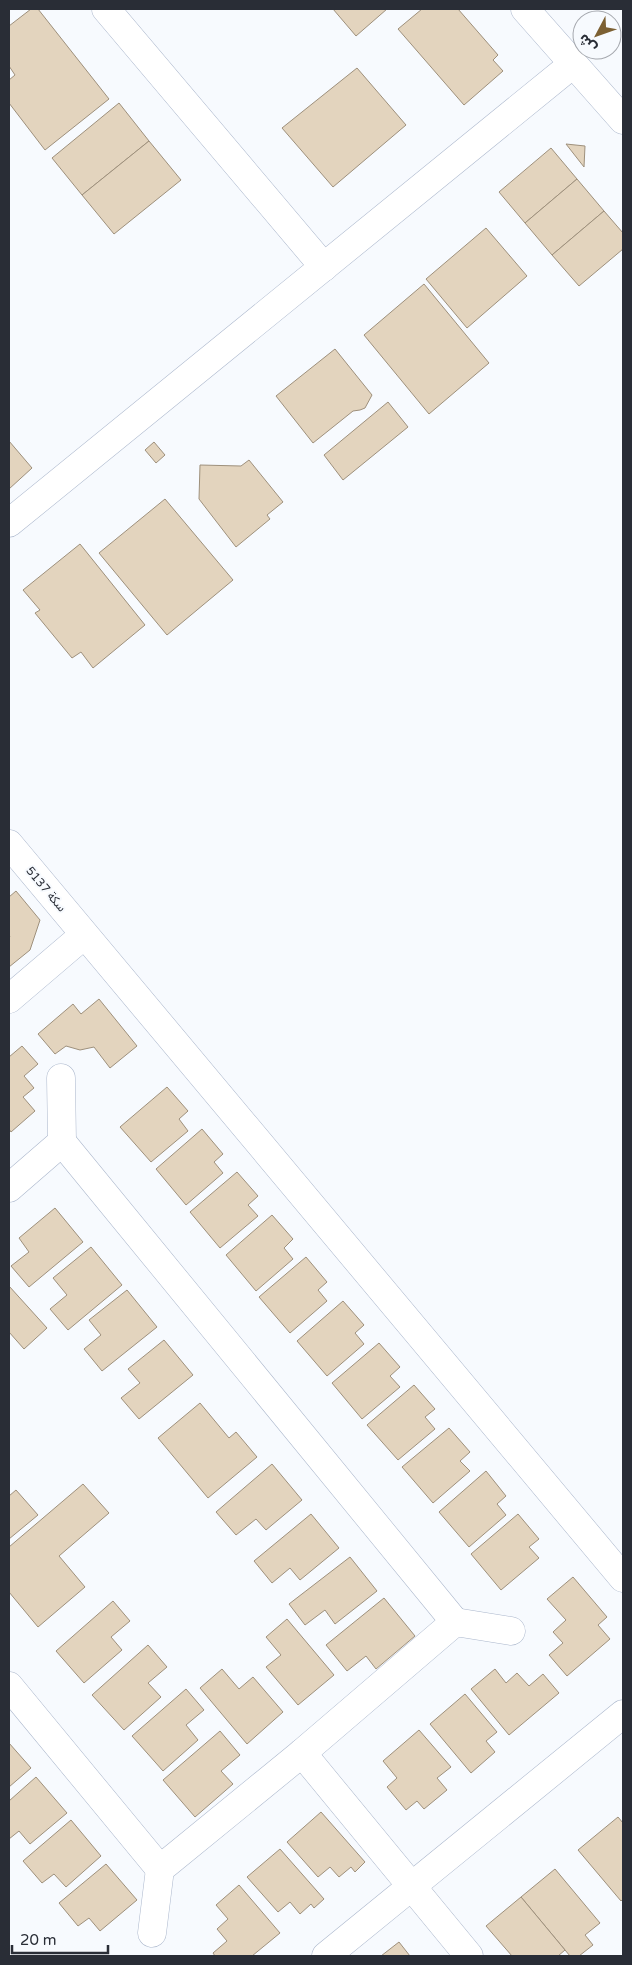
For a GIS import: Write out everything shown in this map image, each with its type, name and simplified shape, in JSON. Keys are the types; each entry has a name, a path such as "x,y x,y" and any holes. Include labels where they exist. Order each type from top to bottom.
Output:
{"street":[{"path":"106,9 324,267"},
{"path":"525,9 623,120"},
{"path":"9,523 573,64"},
{"name":"سكة 5137","path":"9,844 623,1578"},
{"path":"9,999 84,935"},
{"path":"61,1078 62,1142 455,1622 511,1631"},
{"path":"9,1188 62,1142"},
{"path":"152,1933 160,1869 302,1753 455,1622"},
{"path":"9,1686 160,1869"},
{"path":"326,1956 623,1714"},
{"path":"302,1753 469,1956"}],"building":[{"path":"31,9 38,9 109,99 45,150 9,103 9,80 15,75 9,66 9,26"},
{"path":"333,9 387,9 356,36"},
{"path":"422,9 458,9 498,55 493,60 503,71 464,105 398,29"},
{"path":"357,68 406,125 333,187 282,128"},
{"path":"119,103 149,141 82,195 52,158"},
{"path":"149,141 181,180 114,234 82,195"},
{"path":"566,144 585,146 584,167"},
{"path":"551,148 577,179 525,223 499,192"},
{"path":"577,179 604,211 552,255 525,223"},
{"path":"604,211 623,233 623,249 579,286 552,255"},
{"path":"486,228 527,276 467,328 426,279"},
{"path":"424,284 489,363 429,414 364,335"},
{"path":"335,349 372,395 365,408 353,411 313,443 276,396"},
{"path":"388,402 408,427 343,480 324,455"},
{"path":"9,441 32,468 9,489"},
{"path":"154,442 165,455 156,463 145,450"},
{"path":"249,460 283,502 267,515 270,519 236,547 199,499 200,465 241,466"},
{"path":"165,499 233,580 167,635 99,553"},
{"path":"80,544 145,625 93,668 81,652 72,658 35,613 40,610 23,590"},
{"path":"16,891 40,920 30,950 9,967 9,897"},
{"path":"99,999 137,1046 110,1068 94,1047 80,1050 66,1046 55,1054 38,1034 73,1004 81,1014"},
{"path":"22,1046 38,1064 24,1076 34,1088 23,1097 35,1111 11,1132 9,1129 9,1057"},
{"path":"167,1087 188,1111 179,1119 188,1131 151,1162 120,1127"},
{"path":"202,1129 223,1154 214,1162 223,1173 186,1205 156,1169"},
{"path":"237,1172 258,1196 248,1205 258,1216 220,1248 190,1212"},
{"path":"55,1208 83,1242 29,1287 11,1266 29,1252 19,1238"},
{"path":"272,1215 293,1239 284,1248 293,1259 256,1291 226,1255"},
{"path":"91,1247 122,1285 68,1330 50,1309 67,1295 53,1278"},
{"path":"306,1257 327,1282 318,1290 327,1301 290,1333 259,1297"},
{"path":"9,1286 47,1328 24,1349 9,1332"},
{"path":"127,1290 157,1327 102,1371 84,1349 101,1335 89,1320"},
{"path":"343,1301 364,1325 355,1333 364,1344 327,1376 297,1341"},
{"path":"164,1340 193,1375 139,1419 121,1398 140,1383 128,1369"},
{"path":"379,1343 400,1367 390,1376 400,1387 362,1419 332,1383"},
{"path":"414,1385 435,1409 425,1417 435,1429 398,1460 367,1425"},
{"path":"200,1403 229,1438 236,1432 257,1457 208,1498 158,1438"},
{"path":"449,1428 470,1452 460,1461 470,1471 433,1503 402,1467"},
{"path":"272,1464 302,1500 266,1530 256,1519 236,1535 216,1512"},
{"path":"486,1471 506,1496 497,1504 506,1515 469,1547 439,1512"},
{"path":"83,1484 109,1513 59,1556 85,1587 38,1627 9,1592 9,1547"},
{"path":"16,1490 38,1515 9,1539 9,1496"},
{"path":"311,1514 339,1548 300,1580 290,1568 272,1583 254,1561"},
{"path":"518,1514 539,1539 529,1547 539,1558 501,1590 471,1554"},
{"path":"350,1557 377,1591 335,1624 325,1610 305,1625 289,1604"},
{"path":"573,1577 607,1617 598,1625 610,1639 567,1676 549,1655 563,1643 553,1632 566,1620 547,1599"},
{"path":"384,1598 415,1636 376,1669 366,1656 347,1671 326,1645"},
{"path":"113,1601 130,1621 111,1637 122,1650 84,1683 56,1651"},
{"path":"287,1619 334,1675 298,1705 266,1667 281,1655 266,1637"},
{"path":"148,1645 167,1667 148,1683 161,1697 124,1730 92,1695"},
{"path":"222,1669 239,1689 253,1677 283,1712 247,1744 200,1688"},
{"path":"495,1669 506,1683 517,1673 529,1686 543,1674 559,1693 509,1735 471,1689"},
{"path":"186,1689 204,1710 186,1725 198,1740 163,1771 132,1736"},
{"path":"465,1694 497,1732 486,1741 495,1752 471,1773 430,1724"},
{"path":"419,1730 451,1767 437,1778 447,1790 424,1809 417,1801 406,1810 387,1787 397,1778 383,1761"},
{"path":"220,1731 240,1755 221,1771 233,1784 195,1817 163,1780"},
{"path":"9,1743 31,1768 9,1787"},
{"path":"36,1777 67,1813 30,1844 19,1831 9,1839 9,1801"},
{"path":"321,1812 365,1862 355,1872 351,1867 339,1877 330,1867 318,1877 287,1842"},
{"path":"618,1817 623,1823 623,1899 621,1901 578,1850"},
{"path":"71,1820 101,1856 66,1887 54,1874 42,1883 23,1861"},
{"path":"280,1849 324,1899 314,1908 311,1904 300,1914 290,1902 278,1912 247,1877"},
{"path":"106,1864 137,1900 100,1931 89,1918 78,1926 59,1903"},
{"path":"555,1869 600,1923 585,1935 593,1945 579,1956 570,1956 521,1897"},
{"path":"239,1885 280,1933 252,1956 215,1956 213,1953 227,1941 217,1929 228,1919 216,1905"},
{"path":"521,1897 565,1950 558,1956 512,1956 486,1926"},
{"path":"399,1942 410,1956 381,1956"}]}
